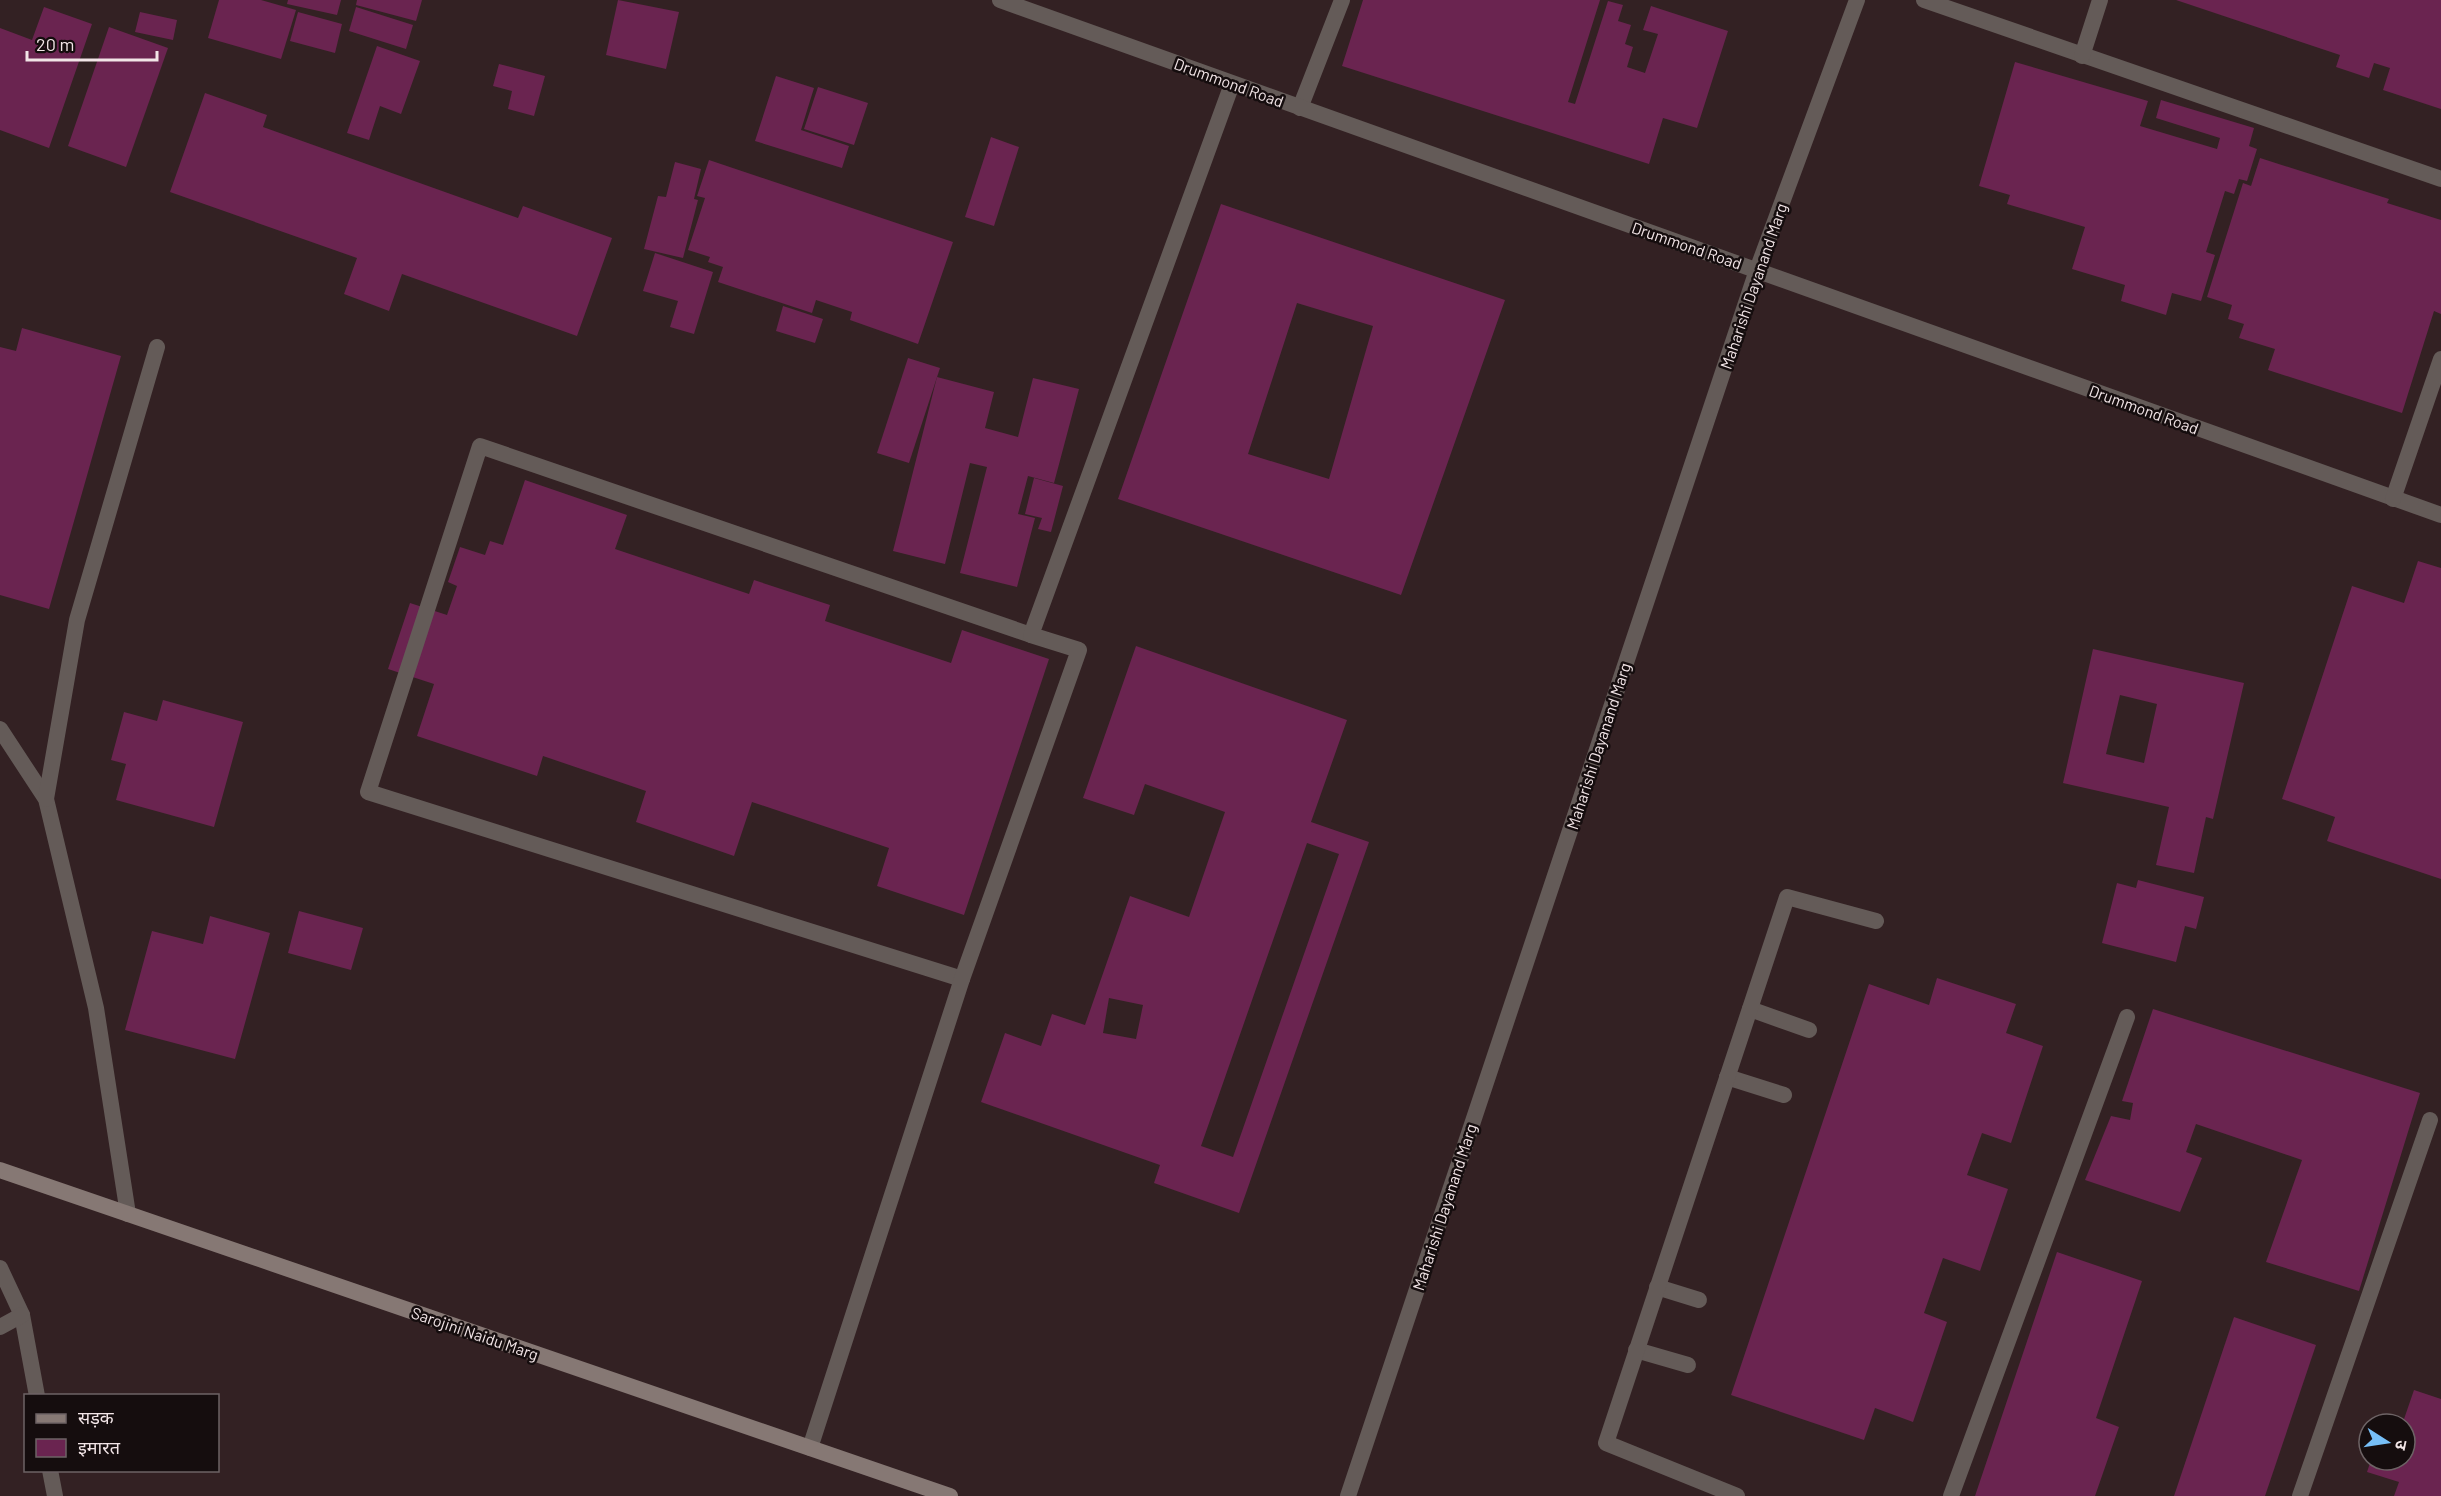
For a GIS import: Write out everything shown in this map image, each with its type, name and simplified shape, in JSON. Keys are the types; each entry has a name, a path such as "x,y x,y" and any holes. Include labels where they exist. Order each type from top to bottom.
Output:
{"main road":[{"name":"Sarojini Naidu Marg","path":"0,1170 950,1496"}],"street":[{"name":"Drummond Road","path":"1000,0 2441,515"},
{"path":"1300,108 1342,0"},
{"name":"Maharishi Dayanand Marg","path":"1348,1496 1757,270 1857,0"},
{"path":"1924,0 2441,179"},
{"path":"2082,56 2100,0"},
{"path":"1031,635 1232,84"},
{"path":"46,798 77,620 157,347"},
{"path":"2393,499 2441,359"},
{"path":"810,1448 962,979 1079,650 480,446 368,792 962,979"},
{"path":"0,729 46,798 96,1008 128,1214"},
{"path":"1737,1496 1606,1443 1787,897 1876,921"},
{"path":"1750,1010 1809,1030"},
{"path":"1951,1496 2127,1017"},
{"path":"1727,1077 1784,1095"},
{"path":"2300,1496 2430,1120"},
{"path":"0,1268 22,1315 37,1394"},
{"path":"1657,1287 1699,1300"},
{"path":"0,1327 22,1315"},
{"path":"1636,1350 1688,1365"},
{"path":"50,1472 55,1496"}],"building":[{"path":"219,0 261,0 296,10 281,59 208,38"},
{"path":"288,0 341,0 337,15 287,4"},
{"path":"357,0 422,0 416,21 356,5"},
{"path":"618,0 679,12 666,69 606,55"},
{"path":"1363,0 1600,0 1568,102 1575,104 1608,1 1623,5 1618,21 1631,25 1625,44 1633,47 1627,67 1645,73 1658,34 1643,30 1651,6 1728,31 1697,128 1663,118 1649,164 1342,66"},
{"path":"2176,0 2441,0 2441,109 2383,90 2390,68 2374,63 2369,78 2336,67 2340,55"},
{"path":"44,7 92,24 49,148 0,130 0,28 32,40"},
{"path":"356,7 413,25 406,49 349,31"},
{"path":"140,12 177,20 173,40 135,32"},
{"path":"298,12 342,24 335,53 290,41"},
{"path":"109,27 168,48 126,167 68,146"},
{"path":"377,46 420,61 401,114 380,106 369,140 347,133"},
{"path":"2015,62 2148,101 2140,126 2217,149 2220,138 2156,118 2161,100 2254,128 2249,146 2257,149 2247,181 2239,179 2234,194 2225,191 2206,252 2215,255 2201,301 2172,293 2166,315 2121,301 2125,285 2072,269 2085,227 2007,204 2010,195 1979,186"},
{"path":"499,64 545,76 534,116 508,109 512,91 493,86"},
{"path":"776,76 814,88 801,130 849,146 842,168 755,141"},
{"path":"818,87 868,103 854,145 804,129"},
{"path":"205,93 267,115 263,127 518,218 523,206 612,238 577,336 402,274 389,311 344,294 357,258 170,192"},
{"path":"991,137 1019,147 994,226 965,217"},
{"path":"2260,158 2389,199 2387,203 2441,220 2441,314 2434,311 2402,413 2268,370 2275,349 2239,338 2244,324 2228,319 2232,305 2207,297 2243,183 2251,186"},
{"path":"709,160 953,242 918,344 850,320 852,312 816,300 812,313 718,282 723,267 708,262 710,257 688,250 705,198 697,196"},
{"path":"675,162 701,169 694,199 698,200 683,258 644,249 658,196 666,197"},
{"path":"1221,204 1505,300 1401,595 1118,499","holes":["1297,303 1373,326 1329,479 1248,454"]},
{"path":"655,253 713,272 694,334 670,327 678,301 643,291"},
{"path":"783,306 823,319 815,343 776,331"},
{"path":"22,328 121,356 49,609 0,595 0,347 16,351"},
{"path":"908,358 940,368 909,463 877,453"},
{"path":"937,377 994,392 985,428 1018,437 1033,378 1079,389 1054,483 1028,476 1018,514 1035,518 1017,587 960,573 987,467 970,463 945,564 893,551"},
{"path":"1034,478 1063,486 1051,532 1038,529 1042,518 1025,514"},
{"path":"525,480 627,515 615,549 749,594 754,580 830,605 825,621 951,663 962,630 1049,659 964,915 877,886 889,848 752,802 734,856 636,822 646,791 543,756 537,776 417,736 434,684 388,669 410,603 447,615 457,586 448,582 460,547 485,555 490,541 503,545"},
{"path":"2418,561 2441,568 2441,879 2327,841 2335,817 2282,799 2352,586 2404,603"},
{"path":"1136,646 1347,720 1311,822 1369,842 1239,1213 1154,1183 1160,1165 981,1102 1005,1033 1041,1046 1052,1014 1085,1025 1130,896 1189,917 1225,812 1145,784 1134,815 1083,798","holes":["1307,843 1339,854 1233,1157 1201,1146","1109,998 1143,1005 1136,1039 1103,1033"]},
{"path":"2093,649 2244,683 2213,819 2206,817 2194,873 2156,865 2169,807 2063,783","holes":["2120,695 2157,704 2144,763 2106,754"]},
{"path":"163,700 243,722 214,827 116,800 126,764 111,760 124,712 157,721"},
{"path":"2138,880 2204,897 2196,929 2185,926 2176,962 2102,943 2117,883 2136,888"},
{"path":"299,911 363,928 351,970 288,953"},
{"path":"210,916 270,933 235,1059 125,1030 152,931 203,944"},
{"path":"1937,978 2016,1004 2006,1033 2043,1046 2011,1143 1982,1133 1967,1175 2008,1189 1980,1271 1943,1258 1924,1313 1947,1322 1913,1422 1875,1408 1864,1440 1731,1395 1869,984 1929,1005"},
{"path":"2153,1009 2420,1093 2359,1291 2266,1262 2302,1160 2196,1124 2186,1152 2202,1158 2180,1212 2085,1180 2111,1116 2130,1120 2133,1103 2122,1101"},
{"path":"2057,1252 2142,1281 2096,1418 2119,1427 2095,1496 1975,1496"},
{"path":"2234,1317 2316,1345 2265,1496 2174,1496"},
{"path":"2414,1390 2441,1399 2441,1496 2394,1496 2399,1482 2367,1472 2417,1472 2417,1412 2406,1412"}]}
